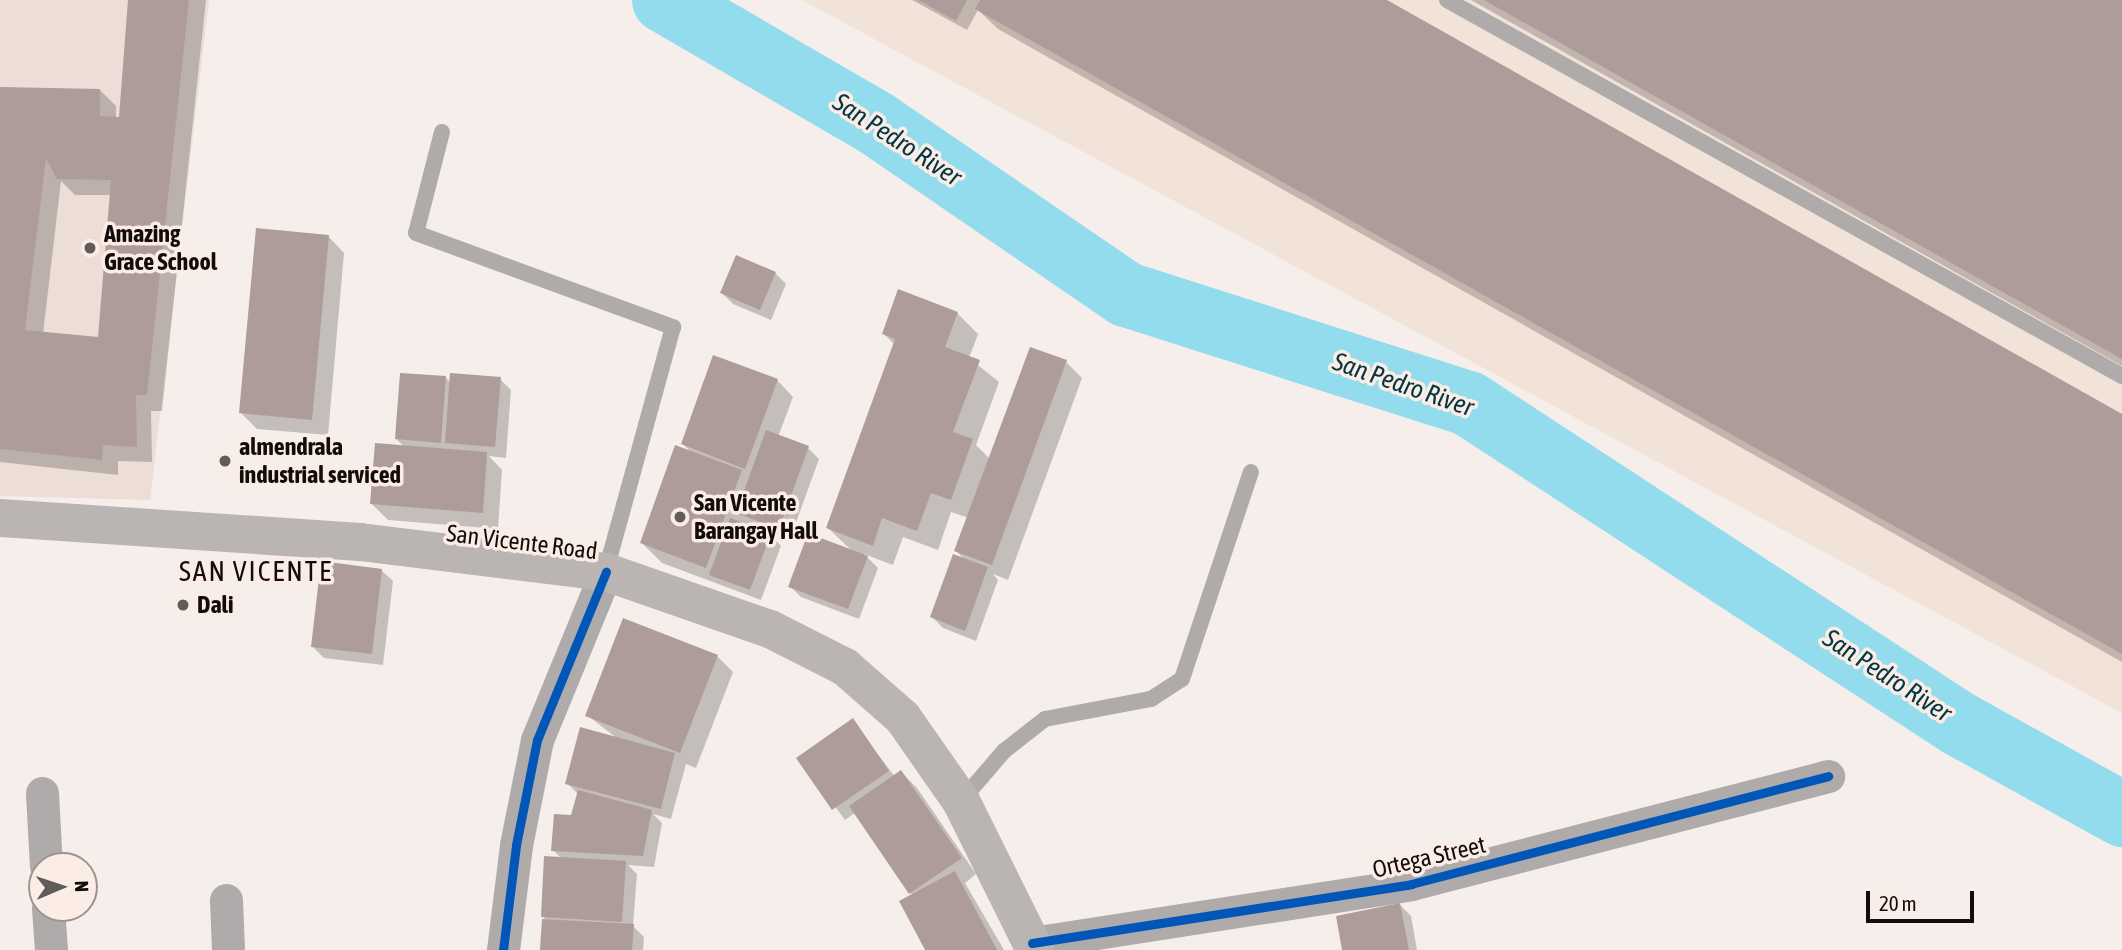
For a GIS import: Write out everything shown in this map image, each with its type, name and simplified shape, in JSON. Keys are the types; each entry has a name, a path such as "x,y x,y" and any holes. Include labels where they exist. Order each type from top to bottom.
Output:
{"main road":[{"name":"San Vicente Road","path":"0,518 360,542 606,572 770,629 845,667 903,719 961,802 1034,946"}],"street":[{"path":"503,950 516,845 537,740 606,572"},
{"name":"Ortega Street","path":"1034,946 1411,884 1828,776"},
{"path":"42,793 45,852"},
{"path":"226,900 228,950"},
{"path":"49,922 51,950"}],"lane":[{"path":"1447,0 2122,376"},
{"path":"442,132 416,233 673,327 606,572"},
{"path":"961,802 1003,751 1045,719 1151,699 1182,680 1251,472"}],"shaded area":[{"name":"Amazing Grace School","path":"0,0 209,0 150,500 0,496"},
{"path":"802,0 2122,0 2122,713"}],"building":[{"path":"128,0 189,0 147,395 136,395 137,447 103,445 102,460 0,449 0,87 100,89 100,116 119,117","holes":["46,158 57,179 111,180 98,337 25,330"]},
{"path":"918,0 967,0 956,21"},
{"path":"980,0 1387,0 2122,414 2122,654 975,9"},
{"path":"1484,0 2122,0 2122,359"},
{"path":"256,228 329,235 312,420 239,413"},
{"path":"736,255 776,272 760,310 720,293"},
{"path":"898,289 958,312 945,347 980,360 953,432 973,439 951,500 931,493 917,531 882,518 873,546 826,528 895,339 882,334"},
{"path":"1030,347 1067,360 992,565 954,551"},
{"path":"713,355 778,379 745,469 681,444"},
{"path":"400,373 446,376 441,443 395,439"},
{"path":"450,373 501,377 495,447 445,443"},
{"path":"766,430 809,446 779,529 736,513"},
{"path":"375,443 487,452 483,513 370,504"},
{"path":"675,445 742,470 706,568 640,543"},
{"path":"730,518 771,533 750,590 709,575"},
{"path":"808,533 868,556 848,609 788,587"},
{"path":"953,554 988,567 965,631 930,617"},
{"path":"321,561 382,569 372,654 311,647"},
{"path":"623,618 718,655 680,753 585,716"},
{"path":"853,718 889,771 832,810 796,758"},
{"path":"580,727 675,753 661,809 565,784"},
{"path":"901,770 962,858 909,894 849,806"},
{"path":"578,790 652,810 643,856 551,851 554,814 571,815"},
{"path":"544,856 626,861 622,922 541,917"},
{"path":"955,871 997,950 925,950 899,901"},
{"path":"1400,903 1409,950 1342,950 1336,916"},
{"path":"542,919 634,924 632,950 540,950"}],"waterway":[{"name":"San Pedro River","path":"664,0 876,123 1126,294 1468,403 1958,723 2122,814"}],"cycle path":[{"path":"503,950 516,845 537,740 606,572"},
{"path":"1032,943 1411,884 1828,776"}],"place":[{"name":"Amazing Grace School","path":"90,248"},
{"name":"almendrala industrial serviced","path":"225,461"},
{"name":"San Vicente Barangay Hall","path":"680,517"},
{"name":"Dali","path":"183,605"}],"district":[{"name":"SAN VICENTE","path":"256,571"}]}
